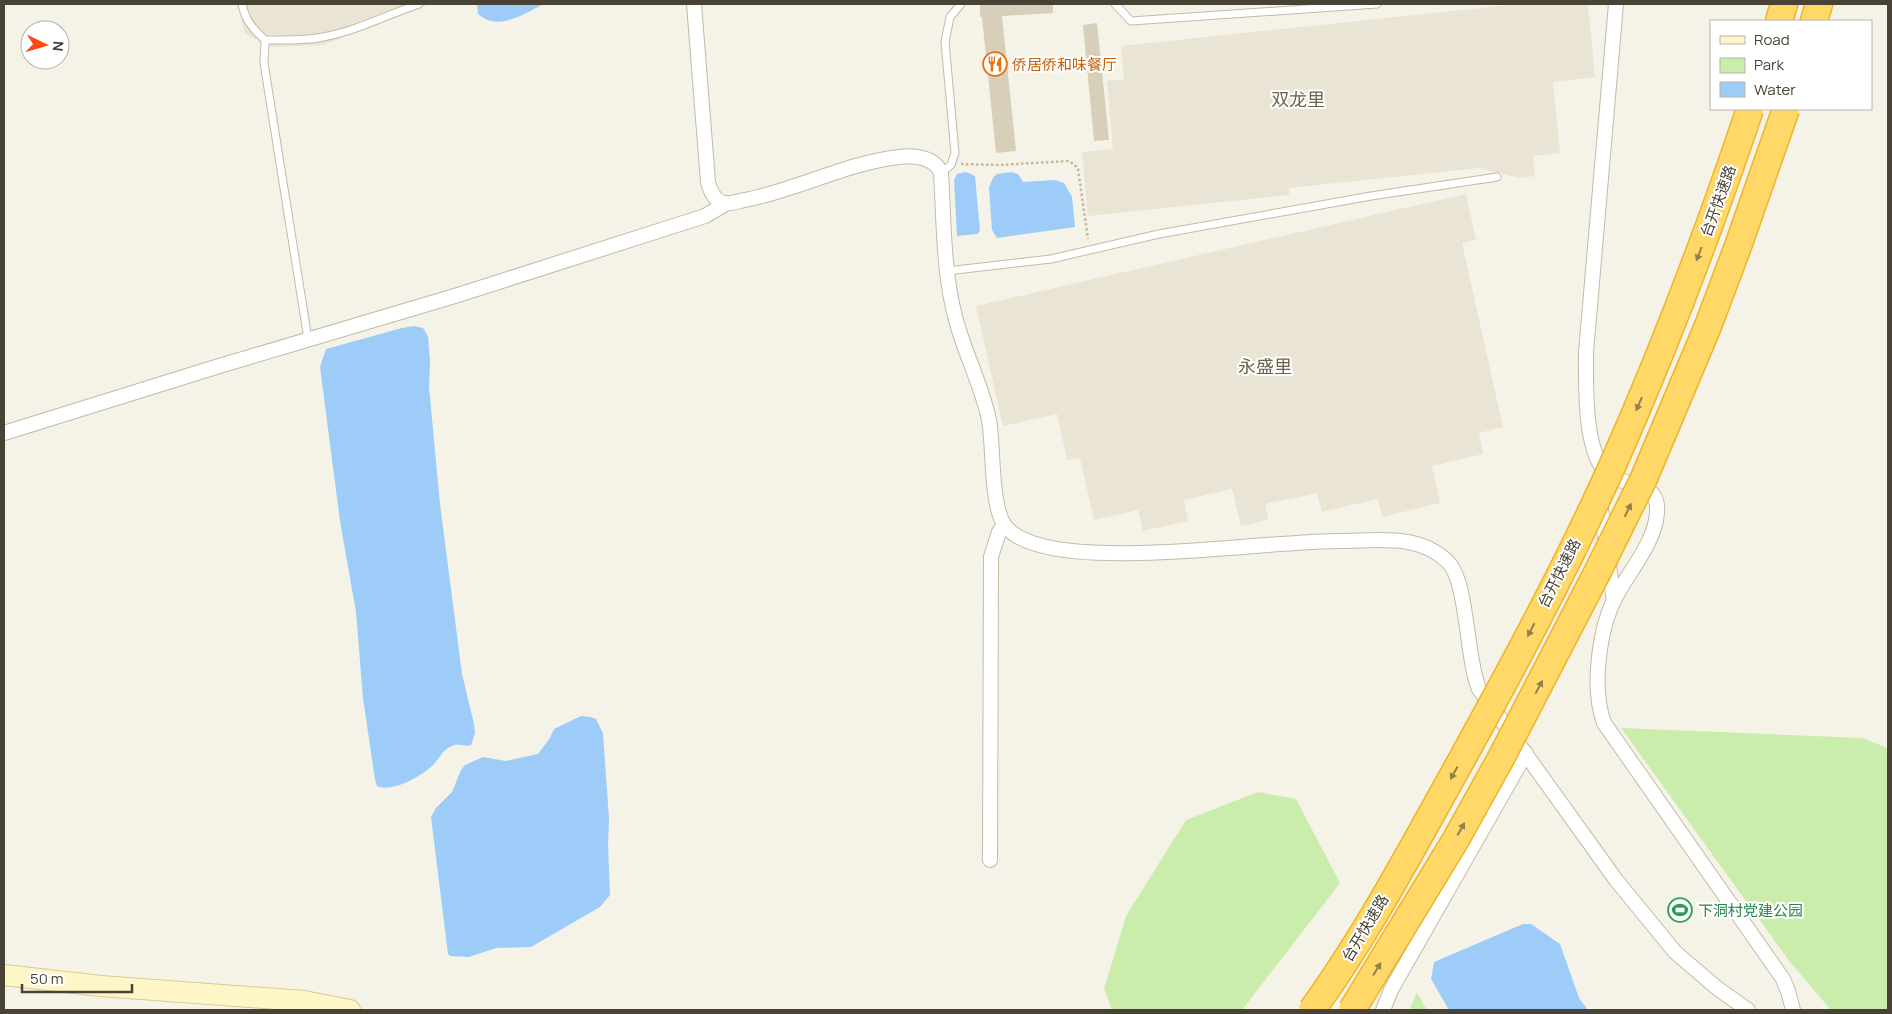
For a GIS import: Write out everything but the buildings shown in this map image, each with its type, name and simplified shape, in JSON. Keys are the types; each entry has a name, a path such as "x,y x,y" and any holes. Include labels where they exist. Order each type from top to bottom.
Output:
{"highway":[{"path":"1778,20 1784,4"},
{"path":"1814,20 1819,4"},
{"name":"台开快速路","path":"1312,1010 1333,982 1430,816 1515,659 1584,524 1613,464 1676,313 1709,228 1750,110"},
{"path":"1352,1010 1455,841 1500,760 1554,658 1639,487 1714,309 1786,110"}],"street":[{"path":"694,4 708,182 712,194 720,202 727,204"},
{"path":"1614,601 1592,449 1587,402 1586,352 1616,4"},
{"path":"4,433 308,339 458,295 705,216 727,204 765,196 866,164 911,156 930,160 939,168 941,174 947,271 955,320 989,421 995,494 1004,525 1018,538 1038,544 1085,552 1139,554 1313,542 1393,540 1415,542 1427,547 1447,561 1458,576 1472,665 1479,689 1616,880 1675,952 1717,988 1748,1010"},
{"path":"1592,449 1603,469 1609,475 1651,491 1656,497 1657,513 1650,537 1614,601 1602,640 1597,675 1598,700 1604,723 1782,979 1788,991 1793,1010"},
{"path":"990,860 991,557 999,532 1004,525"},
{"path":"1383,1010 1391,990 1526,753"},
{"path":"4,975 101,986 304,1001 350,1010"}],"lane":[{"path":"242,4 250,27 265,40 298,40 323,37 418,4"},
{"path":"941,174 948,168 955,153 945,42 950,17 961,4"},
{"path":"1115,4 1131,21 1378,4"},
{"path":"265,40 264,64 308,339"},
{"path":"947,271 1051,259 1159,234 1497,177"}],"path":[{"path":"952,161 965,165 1000,165 1068,160 1078,169 1089,250"}],"shaded area":[{"path":"237,4 431,4 323,45 272,47 245,34"},
{"path":"1519,4 1588,4 1595,77 1553,82 1560,153 1533,156 1535,176 1520,178 1479,168 1289,188 1289,195 1088,216 1082,152 1113,149 1107,81 1124,79 1121,46"},
{"path":"1466,194 1476,240 1462,243 1503,427 1479,433 1483,454 1432,466 1440,503 1382,517 1378,499 1322,512 1317,493 1265,504 1268,520 1241,526 1232,489 1184,500 1188,521 1143,531 1138,510 1094,520 1080,458 1067,460 1057,414 1003,426 976,306"}],"green space":[{"path":"1621,728 1862,738 1888,748 1888,1010 1831,1010 1790,962"},
{"path":"1258,792 1296,799 1340,883 1242,1010 1112,1010 1104,989 1126,916 1186,820"},
{"path":"1417,993 1427,1010 1409,1010"}],"water":[{"path":"477,4 544,4 511,20 494,21 478,14"},
{"path":"966,172 975,176 980,231 977,234 957,236 954,180 957,174"},
{"path":"1011,172 1018,174 1023,182 1055,180 1064,183 1072,197 1075,227 997,238 992,230 989,187 997,174"},
{"path":"414,326 423,328 428,336 430,360 429,387 440,504 462,674 475,733 471,745 454,745 449,747 422,774 398,785 383,788 377,786 375,780 363,698 356,612 340,521 320,367 326,349"},
{"path":"581,716 596,719 603,733 609,819 610,895 600,907 531,947 496,948 469,957 450,956 448,954 431,817 436,808 452,792 465,765 483,757 506,761 538,754 554,729"},
{"path":"1523,924 1531,924 1560,944 1579,998 1588,1010 1449,1010 1431,979 1434,962"}],"place":[{"name":"侨居侨和味餐厅","path":"995,64"},
{"name":"下洞村党建公园","path":"1680,910"}],"district":[{"name":"双龙里","path":"1298,99"},
{"name":"永盛里","path":"1265,366"}]}
